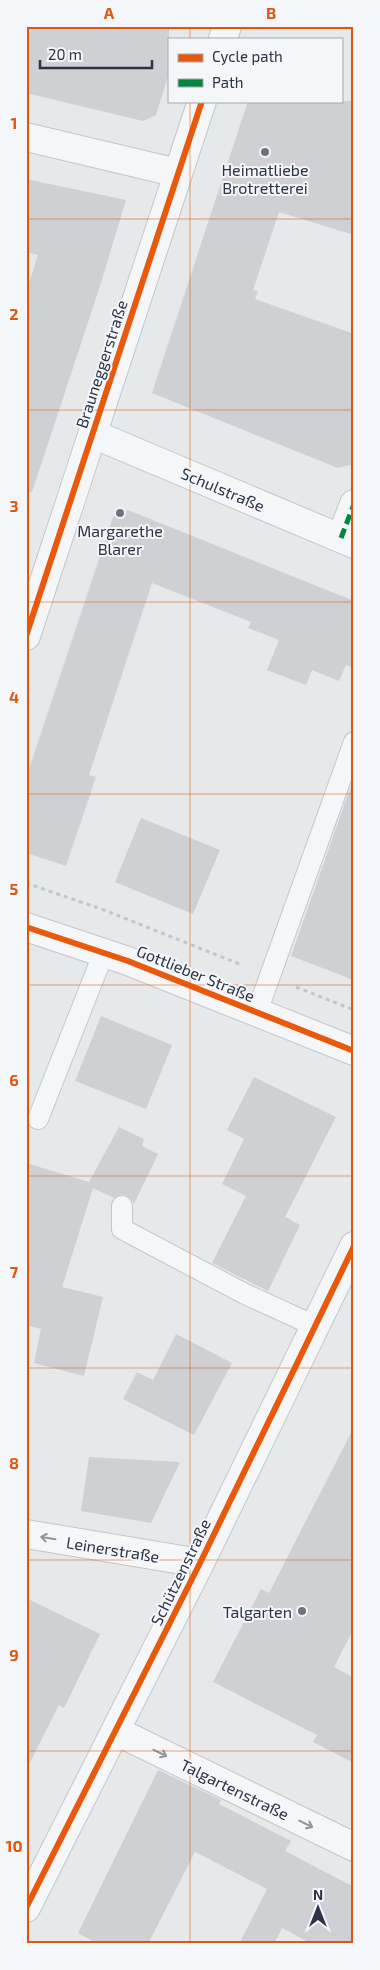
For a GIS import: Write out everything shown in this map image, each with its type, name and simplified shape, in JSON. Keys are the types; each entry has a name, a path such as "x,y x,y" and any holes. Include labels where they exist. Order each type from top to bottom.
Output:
{"street":[{"path":"223,38 227,26"},
{"name":"Brauneggerstraße","path":"26,636 202,102"},
{"path":"26,137 178,173"},
{"name":"Schulstraße","path":"93,434 347,541"},
{"path":"347,541 354,504"},
{"name":"Gottlieber Straße","path":"26,928 104,952 354,1051"},
{"name":"Schützenstraße","path":"26,1908 34,1874 116,1731 354,1246"},
{"name":"Leinerstraße","path":"26,1534 200,1563"},
{"name":"Talgartenstraße","path":"116,1731 354,1847"}],"lane":[{"path":"257,1012 354,742"},
{"path":"38,1119 104,952"},
{"path":"122,1206 122,1229 245,1294 315,1326"}],"path":[{"path":"26,883 104,910 354,1010"}],"building":[{"path":"26,26 169,26 168,76 156,115 143,121 26,93"},
{"path":"354,101 354,235 279,212 253,290 258,291 255,299 354,334 354,464 338,468 152,393 248,102"},
{"path":"26,179 126,200 100,286 32,492 26,491 26,292 38,255 26,252"},
{"path":"128,510 354,601 354,667 346,665 339,681 312,670 306,685 267,670 279,640 248,628 251,622 152,583 89,775 96,777 66,866 26,853 26,778 113,517"},
{"path":"354,780 354,980 291,956"},
{"path":"141,818 220,850 193,914 115,882"},
{"path":"101,1016 172,1045 146,1109 75,1081"},
{"path":"254,1077 336,1117 285,1217 300,1225 268,1291 212,1263 246,1196 222,1184 244,1139 227,1130"},
{"path":"119,1127 144,1139 142,1146 158,1154 134,1204 132,1200 122,1194 114,1198 93,1188 62,1287 103,1297 84,1376 34,1363 41,1329 26,1325 26,1163 89,1182"},
{"path":"176,1334 232,1363 194,1435 123,1399 137,1372 153,1380"},
{"name":"Talgarten","path":"354,1427 354,1628 334,1667 354,1678 354,1763 313,1742 317,1735 213,1682 261,1589 269,1593"},
{"path":"89,1457 180,1462 151,1523 81,1511"},
{"path":"26,1598 100,1634 64,1708 59,1705 26,1770"},
{"path":"158,1770 221,1800 219,1804 291,1841 285,1851 354,1887 354,1944 312,1944 282,1928 274,1944 239,1944 267,1889 195,1852 148,1944 98,1944 78,1933"}],"marked path":[{"path":"341,538 354,504"}],"cycle path":[{"path":"26,636 202,102"},
{"path":"26,927 128,961 354,1051"},
{"path":"26,1908 200,1563 354,1246"}],"place":[{"name":"Heimatliebe Brotretterei","path":"265,152"},
{"name":"Margarethe Blarer","path":"120,513"},
{"name":"Talgarten","path":"302,1611"}]}
